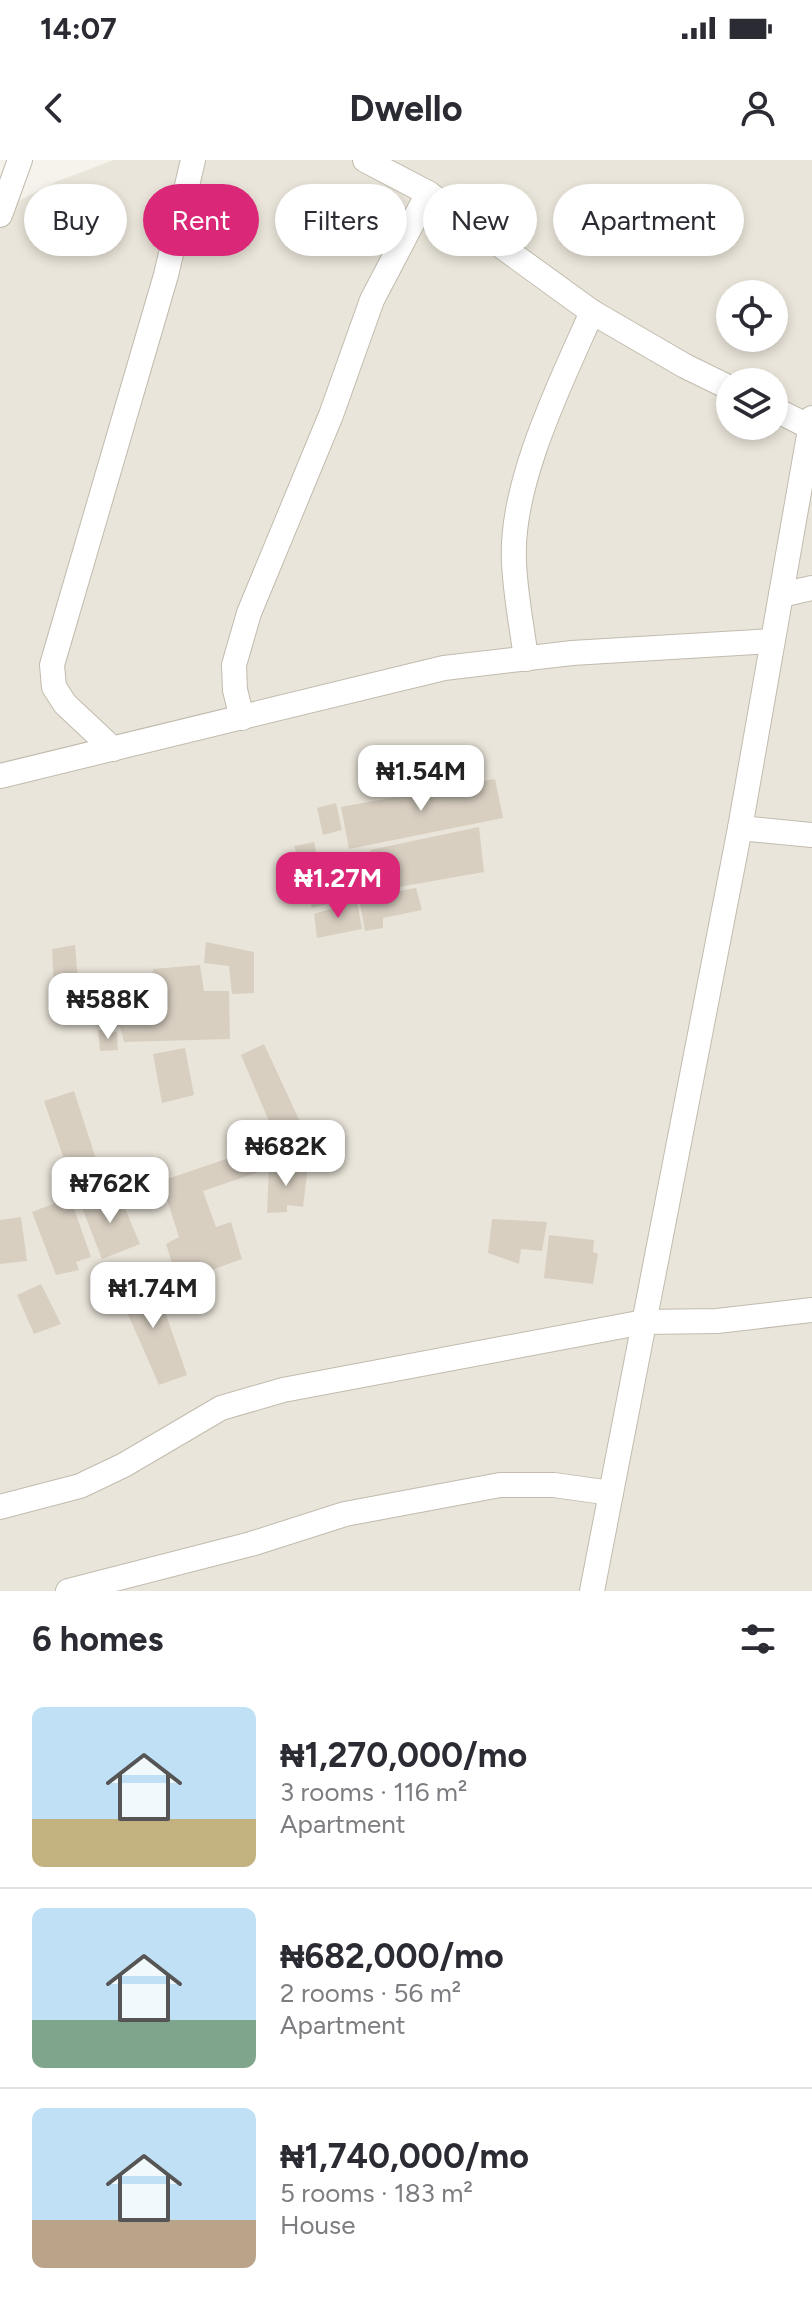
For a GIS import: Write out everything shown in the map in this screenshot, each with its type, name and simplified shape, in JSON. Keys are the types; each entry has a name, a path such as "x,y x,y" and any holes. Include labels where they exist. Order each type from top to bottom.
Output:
{"street":[{"path":"0,215 20,160"},
{"path":"113,749 65,704 54,687 52,665 166,275 193,160"},
{"path":"365,160 423,190"},
{"path":"242,718 235,690 234,665 249,613 331,415 372,300 423,203"},
{"path":"515,256 592,312 716,381"},
{"path":"526,659 514,559 519,503 550,407 592,312"},
{"path":"592,1591 740,828 811,423 788,414"},
{"path":"781,595 812,588"},
{"path":"0,776 444,668 572,653 772,641"},
{"path":"740,828 812,835"},
{"path":"0,1507 80,1486 124,1465 221,1408 283,1390 644,1322 717,1321 812,1310"},
{"path":"68,1591 251,1544 345,1514 500,1485 554,1485 611,1493"}],"shaded area":[{"path":"114,160 812,160 812,1591 0,1591 0,210 24,198 24,256 127,256 127,184 52,184"}],"building":[{"path":"495,779 503,818 349,849 341,807"},
{"path":"336,803 342,830 323,835 317,808"},
{"path":"479,827 484,872 376,891 370,850"},
{"path":"314,842 321,874 304,879 294,846"},
{"path":"348,871 355,897 312,908 305,881"},
{"path":"416,888 422,910 383,918 383,928 365,931 359,898"},
{"path":"357,901 362,929 317,938 314,914"},
{"path":"206,942 254,952 254,993 232,994 229,966 204,963"},
{"path":"75,945 78,981 54,987 52,949"},
{"path":"200,965 204,991 229,991 230,1039 124,1042 120,1027 114,1027 114,991 151,990 153,969"},
{"path":"98,1030 117,1032 118,1050 100,1051"},
{"path":"264,1044 302,1126 276,1138 241,1055"},
{"path":"185,1048 194,1095 162,1103 153,1054"},
{"path":"74,1091 96,1159 67,1168 44,1101"},
{"path":"292,1133 313,1134 310,1163 279,1161 280,1144 287,1142"},
{"path":"253,1150 259,1172 203,1191 216,1227 231,1222 242,1259 178,1282 166,1244 179,1237 161,1181"},
{"path":"269,1166 308,1167 303,1207 287,1205 287,1212 267,1213"},
{"path":"118,1192 140,1244 102,1259 81,1205"},
{"path":"70,1197 91,1257 76,1262 79,1270 56,1275 32,1212"},
{"path":"21,1217 27,1261 0,1264 0,1220"},
{"path":"492,1219 547,1222 542,1251 521,1249 519,1264 488,1253"},
{"path":"549,1235 594,1240 593,1252 598,1254 593,1284 544,1278"},
{"path":"154,1280 187,1375 159,1385 117,1289"},
{"path":"41,1284 61,1324 34,1334 17,1295"}]}
